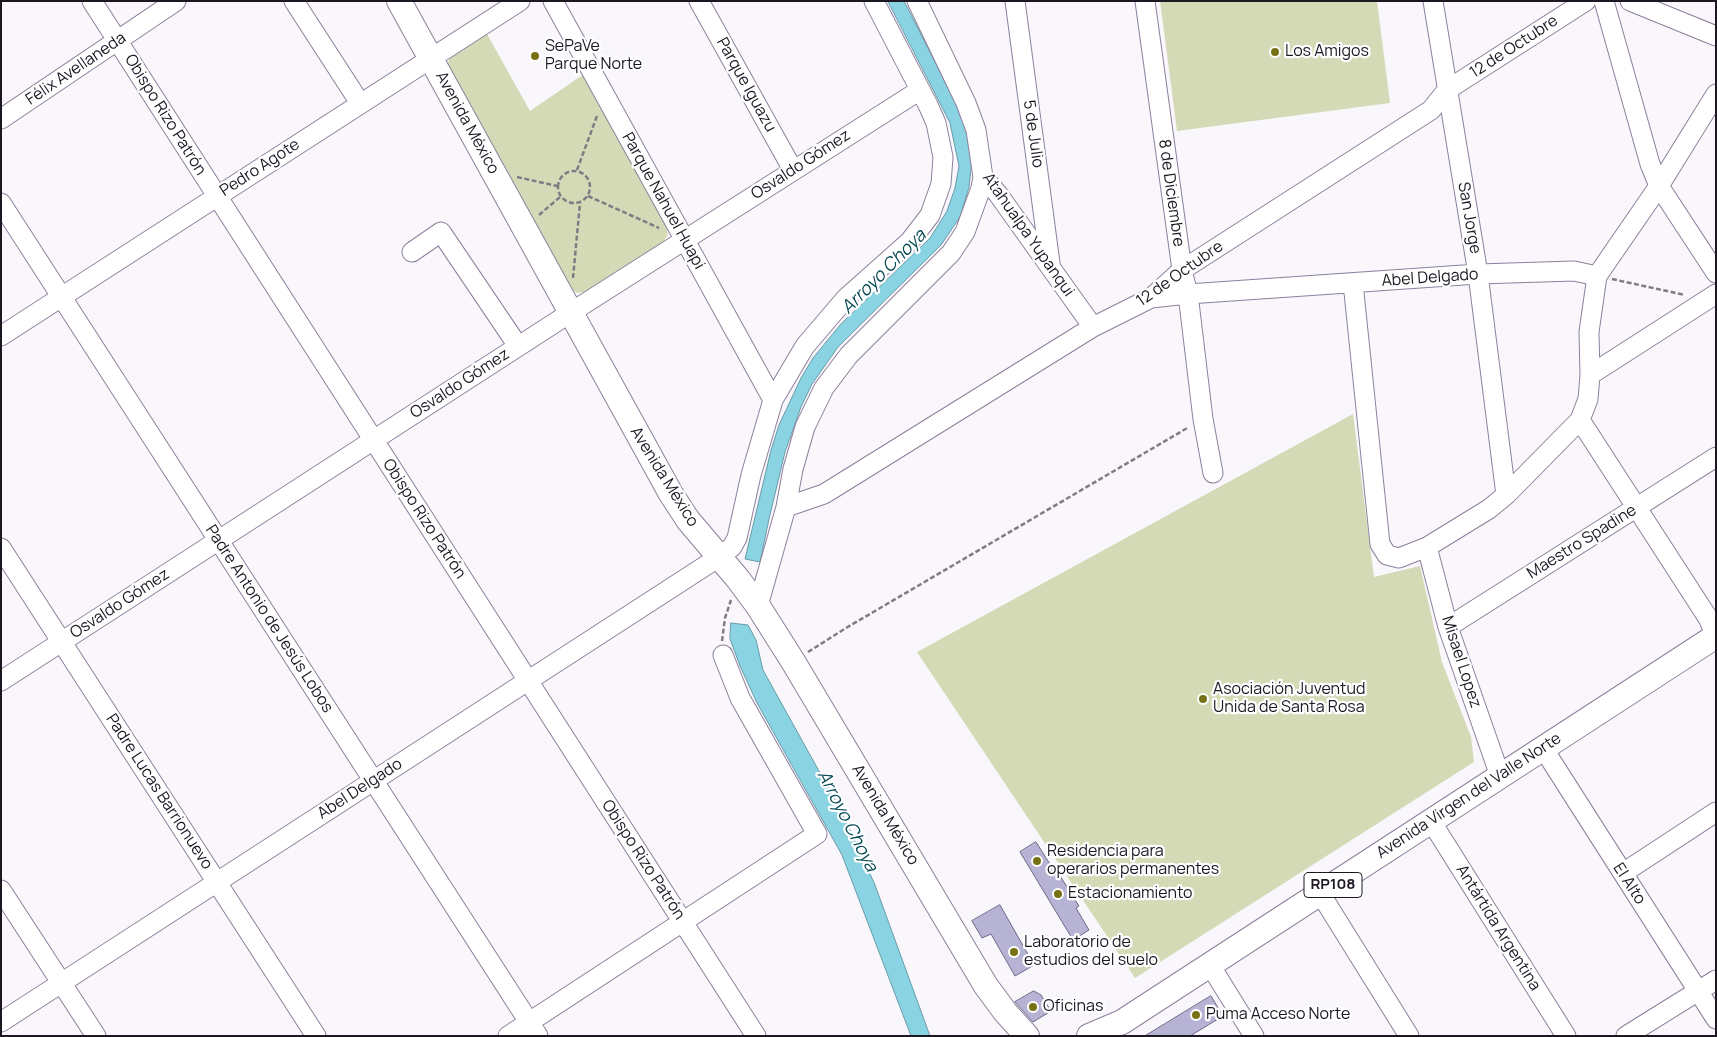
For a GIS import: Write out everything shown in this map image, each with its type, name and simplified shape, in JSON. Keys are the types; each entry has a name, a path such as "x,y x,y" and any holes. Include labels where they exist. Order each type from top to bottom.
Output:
{"main road":[{"name":"Avenida México","path":"399,1 671,494 688,520 738,579 758,606 794,662 986,986 1006,1013 1027,1036"},
{"name":"Avenida Virgen del Valle Norte","path":"1089,1036 1116,1029 1210,965 1716,636"},
{"name":"Avenida México","path":"986,986 1002,1036"}],"street":[{"name":"Obispo Rizo Patrón","path":"92,1 756,1036"},
{"name":"Félix Avellaneda","path":"1,120 176,1"},
{"path":"294,1 360,104"},
{"name":"Pedro Agote","path":"1,336 520,1"},
{"name":"Parque Nahuel Huapi","path":"553,1 774,400"},
{"name":"Parque Iguazu","path":"700,1 793,170"},
{"name":"Abel Delgado","path":"1,1022 719,557 732,546 736,538 751,475 774,400 804,346 846,298 910,241 930,215 941,184 943,157 936,123 874,1"},
{"name":"Atahualpa Yupanqui","path":"917,1 970,112 976,130 983,177 998,194 1051,266 1093,327"},
{"name":"5 de Julio","path":"1015,1 1051,266"},
{"name":"8 de Diciembre","path":"1145,1 1182,270 1188,294 1203,419 1213,472"},
{"name":"San Jorge","path":"1433,1 1478,274 1506,495"},
{"name":"12 de Octubre","path":"786,507 824,494 1093,327 1151,298 1182,270 1431,110 1447,90 1586,1"},
{"path":"1604,1 1650,164 1659,186 1716,273"},
{"path":"1630,1 1676,10 1716,36"},
{"name":"Osvaldo Gómez","path":"1,681 570,312 920,90"},
{"path":"1353,283 1380,544 1387,555 1399,558 1427,547 1489,509 1506,495 1580,420 1588,400 1590,375 1589,332 1597,276 1659,186 1716,94"},
{"path":"758,606 786,507 793,469 805,427 824,388 849,355 951,253 964,232 981,188 983,177"},
{"name":"Padre Antonio de Jesús Lobos","path":"1,203 533,1029"},
{"path":"412,252 441,232 518,346"},
{"name":"Abel Delgado","path":"1151,298 1478,274 1574,271 1597,276"},
{"path":"1590,375 1711,297"},
{"path":"1580,420 1708,618 1716,636"},
{"name":"Maestro Spadine","path":"1448,627 1716,456"},
{"name":"Misael Lopez","path":"1427,547 1448,627 1500,776"},
{"name":"Padre Lucas Barrionuevo","path":"1,548 316,1036"},
{"path":"508,1036 533,1029 683,922 817,834 740,698 729,673 724,655"},
{"name":"El Alto","path":"1543,748 1716,1019"},
{"path":"1623,874 1716,812"},
{"name":"Antártida Argentina","path":"1431,821 1566,1036"},
{"path":"1,890 96,1036"},
{"path":"1320,893 1409,1036"},
{"path":"1210,965 1254,1036"},
{"path":"1626,1036 1716,980"}],"path":[{"path":"576,170 605,96"},
{"path":"571,170 576,170 589,180 590,191 588,196 580,202 569,203 560,197 557,186 561,176 571,170"},
{"path":"493,171 557,186"},
{"path":"588,196 685,240"},
{"path":"524,228 560,197"},
{"path":"573,285 580,202"},
{"path":"1597,276 1711,297"},
{"path":"794,662 846,628 1203,419"},
{"path":"724,655 722,637 725,618 738,579"}],"green space":[{"name":"Los Amigos","path":"1160,1 1377,1 1390,103 1177,131"},
{"path":"487,34 530,111 584,74 666,224 668,235 663,242 584,292 577,293 569,287 449,69 448,62 451,57"},
{"name":"Asociación Juventud Unida de Santa Rosa","path":"1353,414 1374,577 1420,566 1442,662 1471,737 1474,762 1135,978 917,652"}],"water":[{"path":"888,1 904,1 964,119 972,160 969,187 960,217 941,245 838,347 812,384 801,407 785,452 760,562 745,559 771,450 779,425 801,378 813,358 840,325 930,238 947,211 955,188 959,166 950,123"},
{"path":"731,623 748,625 756,640 763,670 840,809 875,885 930,1036 911,1036 842,855 757,703 730,639"}],"building":[{"path":"1036,842 1079,906 1076,908 1089,930 1073,940 1020,852"},
{"name":"Laboratorio de estudios del suelo","path":"1000,905 1034,965 1015,976 991,934 982,938 972,921"},
{"name":"Oficinas","path":"1034,991 1041,995 1051,1011 1033,1022 1015,1002"},
{"path":"1211,996 1223,1016 1190,1036 1145,1036"}],"place":[{"name":"Los Amigos","path":"1275,52"},
{"name":"SePaVe Parque Norte","path":"535,56"},
{"name":"Asociación Juventud Unida de Santa Rosa","path":"1203,699"},
{"name":"Residencia para operarios permanentes","path":"1037,861"},
{"name":"Estacionamiento","path":"1058,894"},
{"name":"Laboratorio de estudios del suelo","path":"1014,952"},
{"name":"Oficinas","path":"1033,1007"},
{"name":"Puma Acceso Norte","path":"1196,1015"}],"water label":[{"name":"Arroyo Choya","path":"884,272"},
{"name":"Arroyo Choya","path":"847,821"}]}
